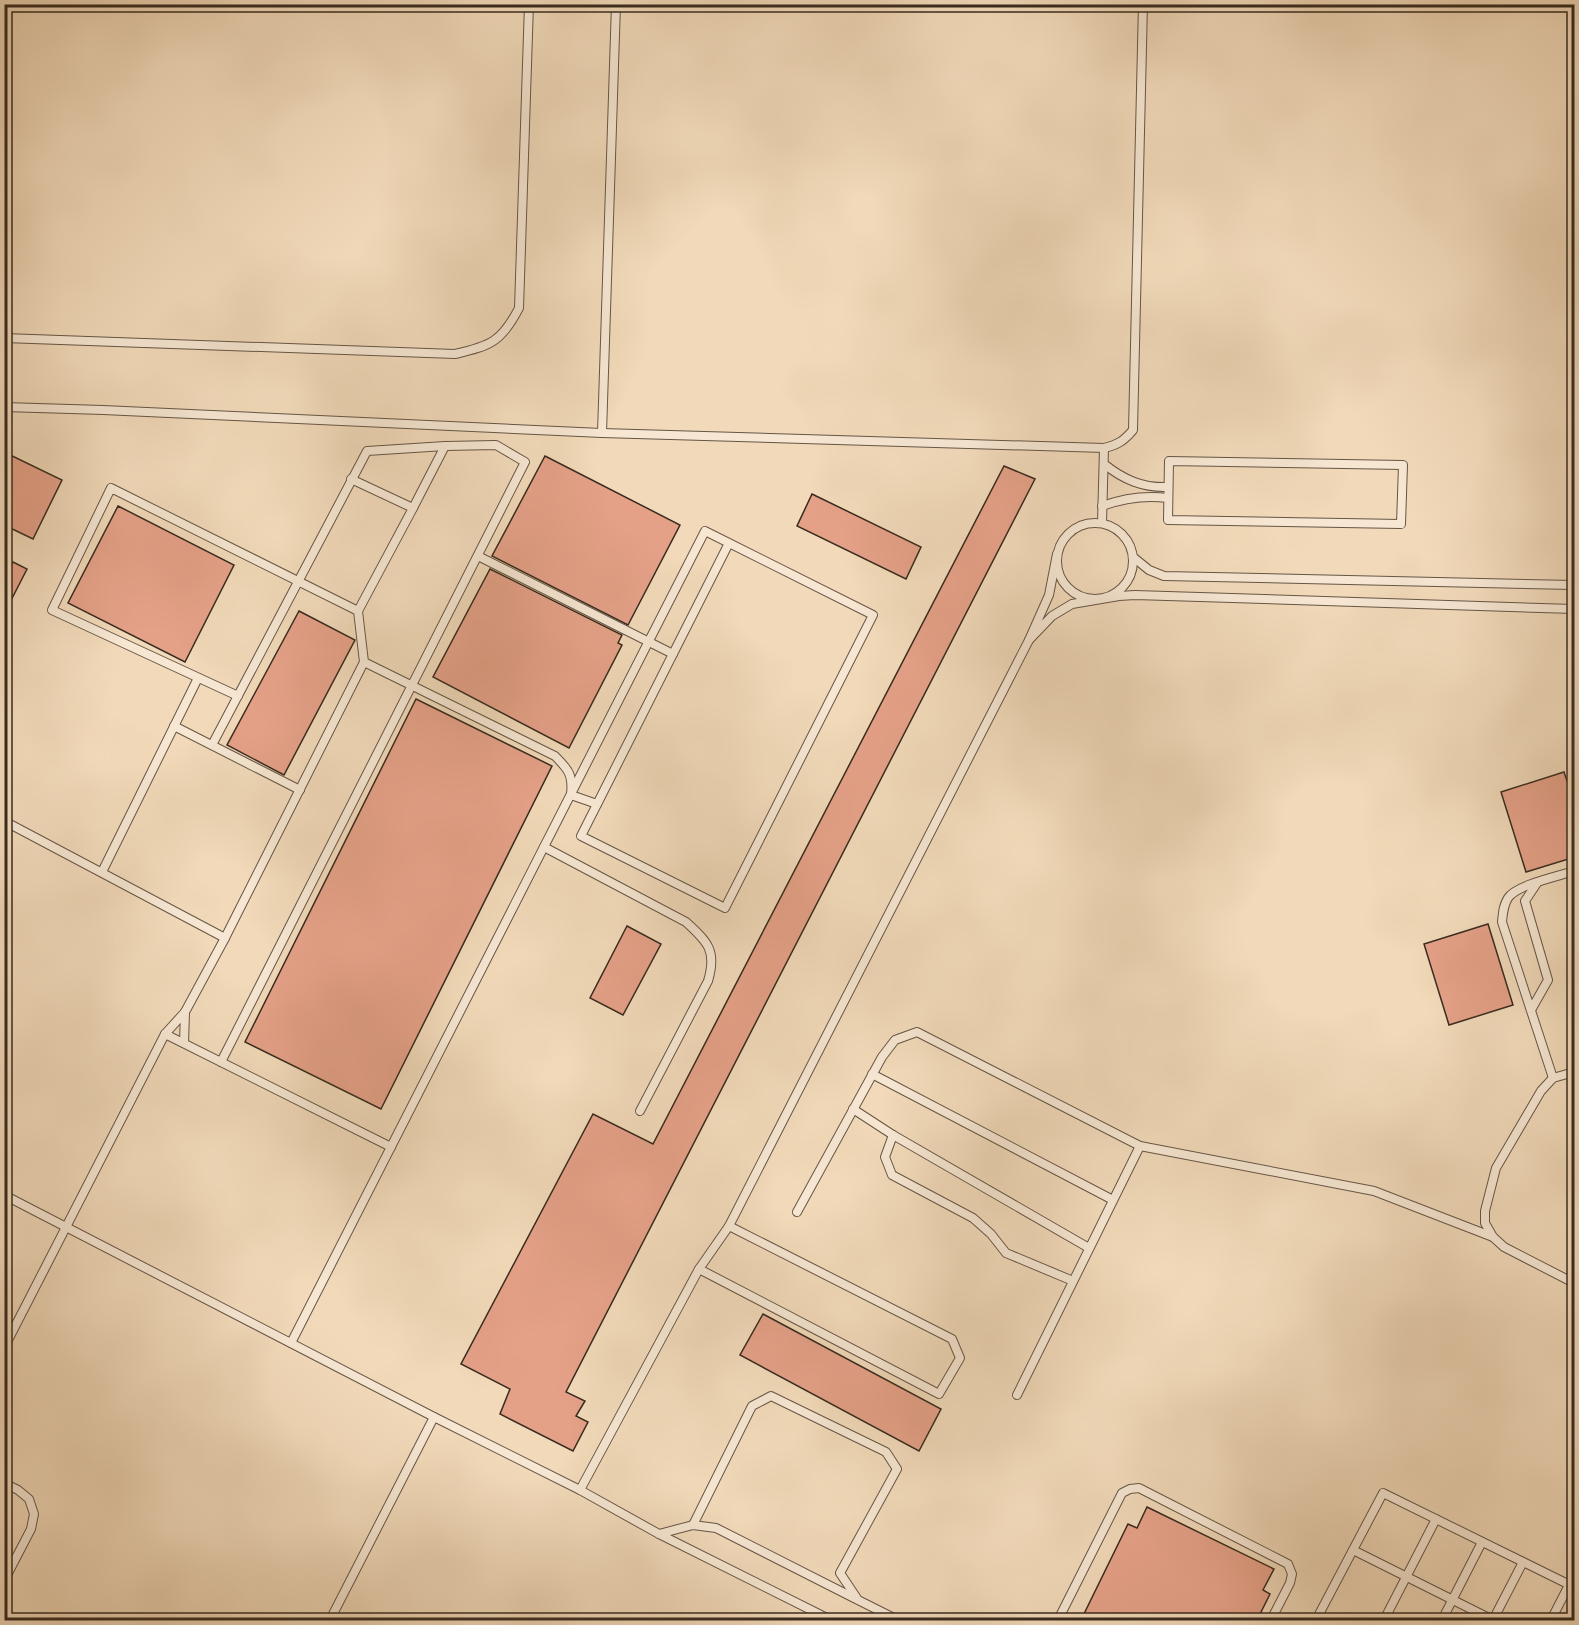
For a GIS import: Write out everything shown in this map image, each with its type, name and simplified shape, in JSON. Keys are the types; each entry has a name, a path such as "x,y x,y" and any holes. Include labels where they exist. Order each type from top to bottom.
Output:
{"lane":[{"path":"4,338 456,354 482,348 498,339 511,324 519,308 529,4"},
{"path":"602,433 616,4"},
{"path":"4,407 115,410 602,433 1104,448 1116,445 1126,439 1132,430 1143,4"},
{"path":"212,745 367,451 496,445 525,462 221,1062"},
{"path":"4,1348 165,1034 185,1012 225,938 364,662 358,611 445,446"},
{"path":"1102,523 1104,448"},
{"path":"1169,461 1403,465 1401,524 1168,520 1168,498 1169,461"},
{"path":"1104,464 1129,480 1143,485 1168,487"},
{"path":"351,479 413,508"},
{"path":"238,696 52,610 111,488 358,611"},
{"path":"1102,506 1129,498 1168,498"},
{"path":"580,1490 699,1269 729,1226 1029,640 1048,595 1057,554 1063,540 1073,530 1087,524 1102,523 1113,527 1130,545 1133,569 1129,580 1121,590 1099,600 1085,599 1072,592 1062,582 1057,568 1057,554"},
{"path":"291,1343 705,531 729,543 873,615 725,908 581,836 729,543"},
{"path":"478,556 673,654"},
{"path":"1133,557 1149,570 1164,576 1575,585"},
{"path":"1029,640 1052,616 1072,604 1119,596 1159,595 1575,609"},
{"path":"364,662 555,756 568,768 572,782 571,795"},
{"path":"102,872 198,678"},
{"path":"174,726 300,790"},
{"path":"571,795 597,804"},
{"path":"4,821 225,938"},
{"path":"544,847 686,922 701,935 711,952 713,965 708,981 640,1111"},
{"path":"1553,1078 1502,922 1503,910 1509,896 1518,889 1575,871"},
{"path":"1531,1010 1548,980 1525,901 1538,883"},
{"path":"184,1043 185,1012"},
{"path":"796,1212 882,1057 895,1040 917,1032 1140,1146 1374,1191 1492,1237 1504,1247 1575,1283"},
{"path":"165,1034 391,1147"},
{"path":"1492,1237 1485,1223 1485,1211 1496,1168 1541,1091 1553,1078 1575,1072"},
{"path":"872,1074 1113,1200"},
{"path":"853,1110 1089,1248"},
{"path":"893,1135 885,1157 892,1175 973,1218 991,1234 1006,1253 1073,1281"},
{"path":"1017,1395 1140,1146"},
{"path":"4,1195 580,1490 659,1534 831,1620"},
{"path":"699,1269 939,1394 960,1358 952,1339 729,1226"},
{"path":"693,1525 752,1406 771,1396 886,1452 897,1469 840,1573 858,1600"},
{"path":"330,1620 434,1417"},
{"path":"4,1483 18,1490 28,1499 34,1514 31,1529 4,1581"},
{"path":"1058,1620 1122,1493 1139,1488 1288,1564 1292,1574 1290,1583 1271,1620"},
{"path":"1316,1620 1383,1493 1572,1586 1551,1620"},
{"path":"1384,1620 1436,1519"},
{"path":"659,1534 693,1525 716,1528 898,1620"},
{"path":"1442,1620 1482,1542"},
{"path":"1353,1550 1493,1620 1523,1562"}],"building":[{"path":"4,452 62,480 33,539 4,525"},
{"path":"545,456 680,525 628,625 492,556"},
{"path":"1004,466 1035,479 566,1392 585,1401 576,1416 588,1422 573,1451 500,1414 510,1389 461,1364 593,1114 653,1144"},
{"path":"812,494 921,547 906,579 797,526"},
{"path":"118,506 234,565 185,662 68,603"},
{"path":"13,562 27,569 4,614 4,578"},
{"path":"490,569 622,635 618,643 622,645 569,748 433,677"},
{"path":"299,611 355,640 284,775 227,745"},
{"path":"416,699 552,766 381,1109 245,1042"},
{"path":"1564,772 1575,805 1575,857 1526,872 1501,792"},
{"path":"1488,924 1513,1005 1449,1025 1424,944"},
{"path":"627,926 661,944 623,1015 590,998"},
{"path":"763,1314 941,1409 919,1451 740,1355"},
{"path":"1147,1507 1274,1569 1263,1590 1270,1594 1257,1620 1081,1620 1128,1524 1137,1528"}]}
